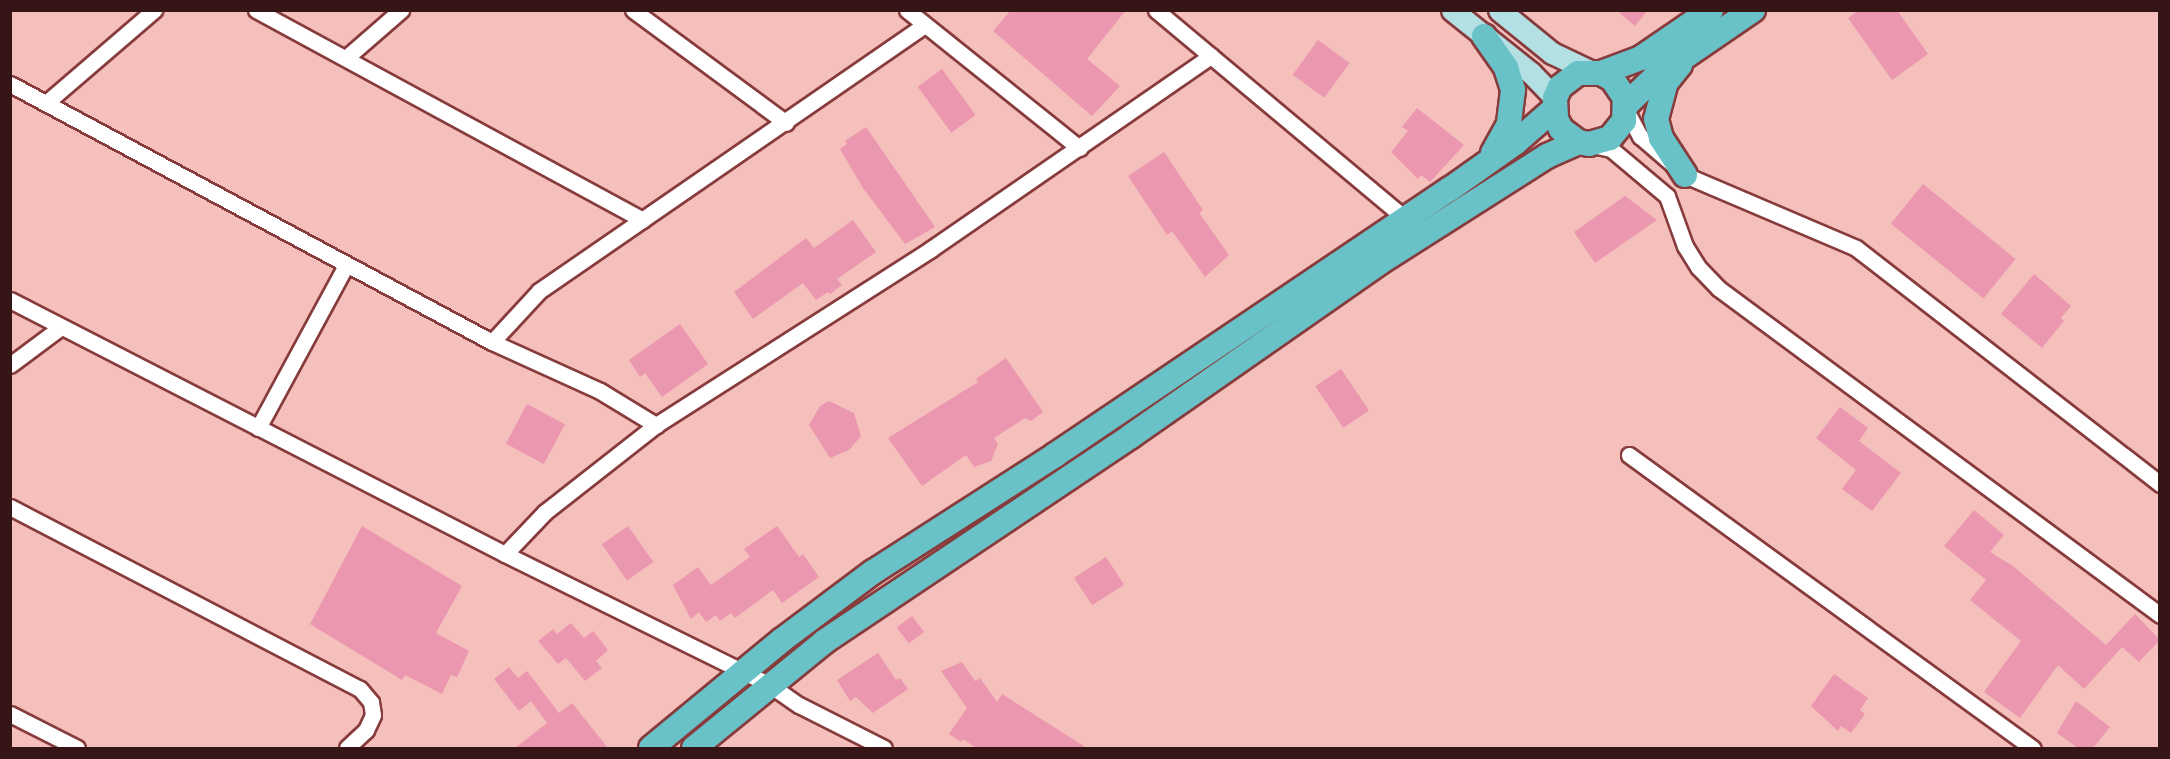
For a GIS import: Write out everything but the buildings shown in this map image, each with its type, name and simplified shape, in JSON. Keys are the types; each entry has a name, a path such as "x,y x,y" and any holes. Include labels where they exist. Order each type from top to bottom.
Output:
{"main road":[{"path":"1452,10 1531,73 1554,103 1561,129 1584,143"},
{"path":"1499,10 1552,53 1595,72 1620,87 1626,107"},
{"path":"651,748 742,673 873,572 1055,455 1485,164 1554,103 1568,79 1641,58 1711,10"},
{"path":"694,748 825,641 1131,436 1379,263 1547,156 1584,143 1610,138 1618,130 1626,107 1655,77 1753,10"},
{"path":"1484,36 1506,68 1514,101 1509,124 1485,164"},
{"path":"1684,175 1662,138 1656,119 1666,82 1688,54"}],"street":[{"path":"46,103 154,10"},
{"path":"256,10 347,57 643,220"},
{"path":"347,57 401,10"},
{"path":"633,10 786,123"},
{"path":"907,10 924,26 1079,148"},
{"path":"1156,10 1405,218"},
{"path":"492,342 539,291 924,26"},
{"path":"506,554 545,512 656,425 931,249 1211,56"},
{"path":"10,84 492,342 600,391 656,425"},
{"path":"1626,107 1640,136 1684,175 1856,248 2160,484"},
{"path":"1584,143 1611,149 1667,196 1685,246 1698,267 1718,288 2160,615"},
{"path":"1667,196 1684,175"},
{"path":"258,428 346,265"},
{"path":"10,300 506,554 770,685 799,705 884,748"},
{"path":"10,365 61,327"},
{"path":"1629,455 2033,748"},
{"path":"10,507 360,689 371,702 373,715 366,730 346,748"},
{"path":"10,714 53,744 77,748"}]}
